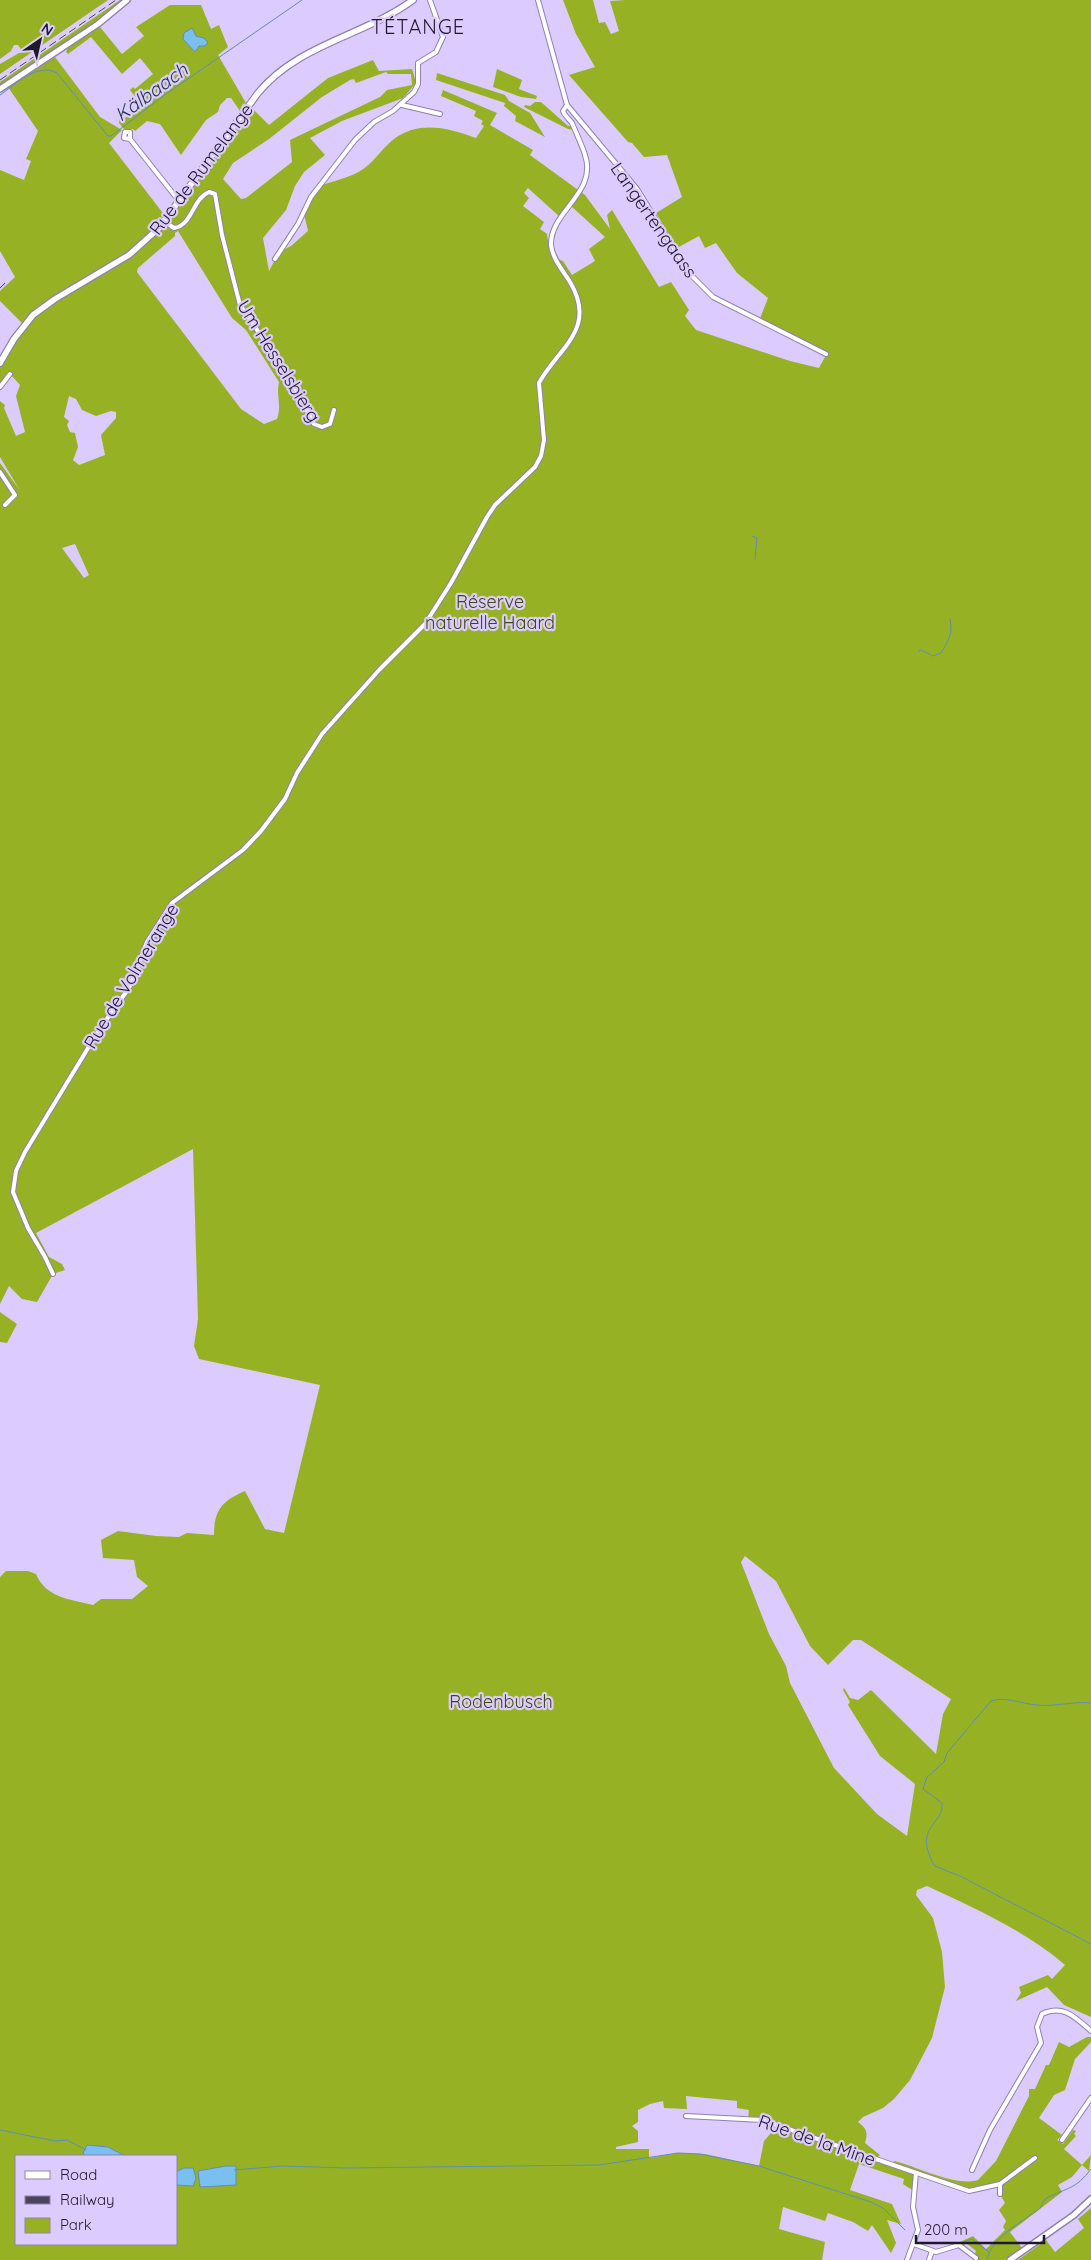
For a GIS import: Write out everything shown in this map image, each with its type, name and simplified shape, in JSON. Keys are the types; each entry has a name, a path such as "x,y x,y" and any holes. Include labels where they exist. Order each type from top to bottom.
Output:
{"main road":[{"path":"0,89 98,24 126,0"},
{"name":"Rue de Rumelange","path":"0,363 24,325 33,315 55,298 129,255 143,244 164,222 246,108 274,75 302,56 413,0"},
{"path":"1010,2260 1074,2215 1091,2199"}],"street":[{"path":"275,259 295,230 311,197 355,140 374,122 402,105 414,92 418,84 418,63 436,52 443,38 430,0"},
{"name":"Langertengaass","path":"538,0 564,97 568,105 637,189 682,263 698,284 713,297 826,354"},
{"path":"402,105 440,114"},
{"name":"Rue de Volmerange","path":"53,1274 15,1201 14,1178 25,1152 99,1030 129,988 147,942 172,903 243,850 261,831 285,799 297,773 322,734 380,669 425,624 495,505 531,472 539,462 544,440 539,383 565,351 579,320 578,298 556,259 551,244 556,226 581,192 587,168 585,154 573,126 563,111 568,105"},
{"path":"130,138 179,201"},
{"name":"Um Hesselsbierg","path":"164,222 174,228 179,227 186,220 201,197 209,192 215,194 222,235 236,293 243,310 276,356 304,400 314,424 322,428 330,424 334,410"},
{"path":"0,387 10,374"},
{"path":"0,472 15,495 5,505"},
{"path":"972,2170 990,2130 1040,2043 1037,2027 1042,2014 1051,2010 1067,2012 1091,2031"},
{"path":"1062,2140 1091,2098"},
{"name":"Rue de la Mine","path":"686,2116 762,2120 969,2191 1000,2184 1035,2158"},
{"path":"907,2260 918,2230 913,2207 916,2173"},
{"path":"1000,2184 1000,2194"},
{"path":"914,2244 932,2251 959,2245 976,2258"},
{"path":"929,2260 932,2251"}],"green space":[{"path":"0,0 108,0 0,74 0,64 19,53 21,49 18,45 14,45 11,51 0,59"},
{"path":"120,0 124,0 98,21 0,86 0,82"},
{"path":"563,0 593,0 599,23 605,22 611,34 619,31 610,1 1091,0 1091,2017 1064,2005 1047,1987 1016,2001 1021,1993 1019,1987 1048,1975 1052,1979 1065,1965 1034,1941 981,1912 927,1886 917,1890 916,1895 933,1918 942,1952 945,1987 932,2038 910,2080 894,2099 883,2108 863,2117 858,2122 866,2131 865,2143 880,2155 876,2159 894,2166 894,2161 948,2179 959,2181 978,2180 996,2161 1029,2096 1029,2089 1035,2089 1046,2065 1049,2065 1059,2042 1069,2047 1087,2037 1091,2037 1091,2042 1075,2059 1065,2090 1054,2095 1039,2118 1062,2135 1057,2140 1063,2144 1073,2130 1076,2131 1074,2134 1076,2136 1064,2149 1082,2165 1072,2177 1058,2185 1062,2192 1010,2232 1022,2248 1005,2260 977,2260 976,2251 966,2243 963,2246 960,2242 973,2236 986,2249 1005,2230 1003,2227 1006,2221 999,2210 1005,2203 1000,2194 1000,2184 969,2191 916,2173 914,2191 903,2184 904,2179 859,2164 850,2190 892,2204 901,2224 887,2220 896,2243 891,2253 872,2225 868,2231 853,2222 828,2213 825,2221 783,2207 779,2229 825,2242 822,2260 0,2260 0,1577 6,1571 28,1571 36,1574 40,1582 52,1593 67,1599 93,1605 101,1599 132,1599 148,1586 137,1577 134,1560 103,1558 101,1540 118,1531 179,1537 187,1533 214,1535 214,1526 221,1507 230,1499 245,1491 265,1529 284,1533 320,1385 199,1359 194,1346 198,1319 193,1149 36,1233 49,1257 62,1264 65,1270 53,1274 37,1302 22,1299 9,1286 0,1304 0,463 19,489 0,457 0,401 5,405 4,408 16,436 25,432 16,396 20,385 10,374 0,387 0,363 24,325 0,301 0,291 15,277 0,251 0,170 24,180 31,161 26,159 38,131 8,87 55,57 100,117 122,130 109,143 169,221 252,108 269,125 328,78 373,60 379,71 412,69 416,83 403,98 342,121 310,138 325,155 304,172 295,186 286,210 263,238 269,271 279,252 291,246 308,231 304,214 320,186 351,176 360,171 394,139 414,129 445,129 476,138 484,126 481,124 483,121 474,116 476,111 441,96 443,90 497,113 490,125 533,150 530,155 585,195 610,229 607,215 612,210 659,287 671,282 689,310 685,316 696,330 790,361 819,368 826,355 759,321 768,298 737,273 716,243 705,248 699,236 677,248 656,213 682,197 667,155 644,157 632,143 628,142 569,75 595,67 576,34","holes":["386,72 388,74 411,74 412,85 387,90 380,97 290,140 292,162 246,198 241,199 223,179 233,163 269,139 322,97 350,80 354,79 356,83","528,188 561,218 571,206 605,237 589,249 595,261 572,275 563,261 553,254 547,234 540,229 544,222 523,206 529,198 524,193","178,231 232,318 246,330 279,382 277,419 264,424 241,409 137,272 138,268 175,236 175,233","69,396 76,399 82,410 96,416 111,411 116,412 116,418 101,435 105,455 79,465 73,460 78,447 75,433 70,432 67,425 69,421 64,417","75,544 89,575 84,578 62,548","745,1556 776,1581 810,1646 828,1665 853,1640 861,1640 951,1699 943,1714 936,1754 871,1690 858,1700 850,1698 844,1688 843,1690 850,1702 848,1705 880,1756 915,1784 907,1836 877,1814 834,1768 790,1683 786,1666 769,1634 741,1562","686,2096 737,2101 737,2108 749,2110 748,2118 778,2125 764,2141 759,2166 705,2154 678,2153 649,2158 649,2149 616,2149 616,2147 638,2142 638,2131 632,2126 638,2122 638,2110 650,2104 663,2101 664,2108 687,2109","236,2166 236,2185 198,2171"]},
{"path":"170,5 201,5 211,29 219,25 228,47 218,55 246,103 243,104 240,111 231,98 227,98 220,105 218,112 206,120 181,155 160,124 147,121 135,131 133,129 124,129 119,123 120,117 123,120 141,104 130,90 133,87 135,89 153,74 140,58 122,74 91,37 68,54 66,52 69,46 100,27 122,54 144,36 136,27"},
{"path":"497,69 522,80 519,89 537,96 536,99 521,97 493,87"},
{"path":"437,73 505,95 509,101 530,113 545,137 515,121 516,116 504,106 505,103 436,80"},
{"path":"535,102 541,102 568,126 573,126 574,130 568,129 524,107 525,105 530,106"},
{"path":"0,1312 17,1324 7,1343 0,1342"},
{"path":"1091,2155 1089,2171 1082,2165"},
{"path":"1091,2208 1091,2260 1018,2260 1046,2240 1055,2252 1084,2228 1078,2219"}],"water":[{"path":"192,28 196,36 204,38 208,43 204,46 199,46 195,52 183,39 184,33"},
{"path":"87,2145 108,2147 123,2155 85,2155 83,2153"},
{"path":"236,2166 236,2185 200,2187 198,2171"},
{"path":"184,2168 193,2168 196,2178 193,2186 178,2185 178,2171"}],"waterway":[{"name":"Kälbaach","path":"0,95 27,76 42,70 50,70 57,73 108,136 111,136 166,94 302,0"},
{"path":"752,536 757,538 755,559"},
{"path":"919,651 921,650 933,656 941,653 950,637 950,619"},
{"path":"1091,1703 1044,1705 1008,1700 991,1701 947,1753 944,1762 927,1777 923,1789 942,1803 940,1815 929,1830 926,1843 935,1866 962,1877 1091,1944"},
{"path":"0,2130 55,2141 67,2140 86,2150"},
{"path":"234,2170 283,2166 346,2168 599,2165 678,2153 700,2154 759,2166 871,2202 883,2208 905,2230"},
{"path":"987,2260 994,2245 1000,2238 1015,2225 1038,2210 1047,2198 1076,2185 1091,2169"},
{"path":"961,2243 972,2239 989,2252"}],"railway":[{"path":"0,80 116,0"},
{"path":"0,288 5,283"}],"district":[{"name":"TÉTANGE","path":"418,26"}],"park label":[{"name":"Réserve naturelle Haard","path":"490,611"},
{"name":"Rodenbusch","path":"501,1701"}]}
